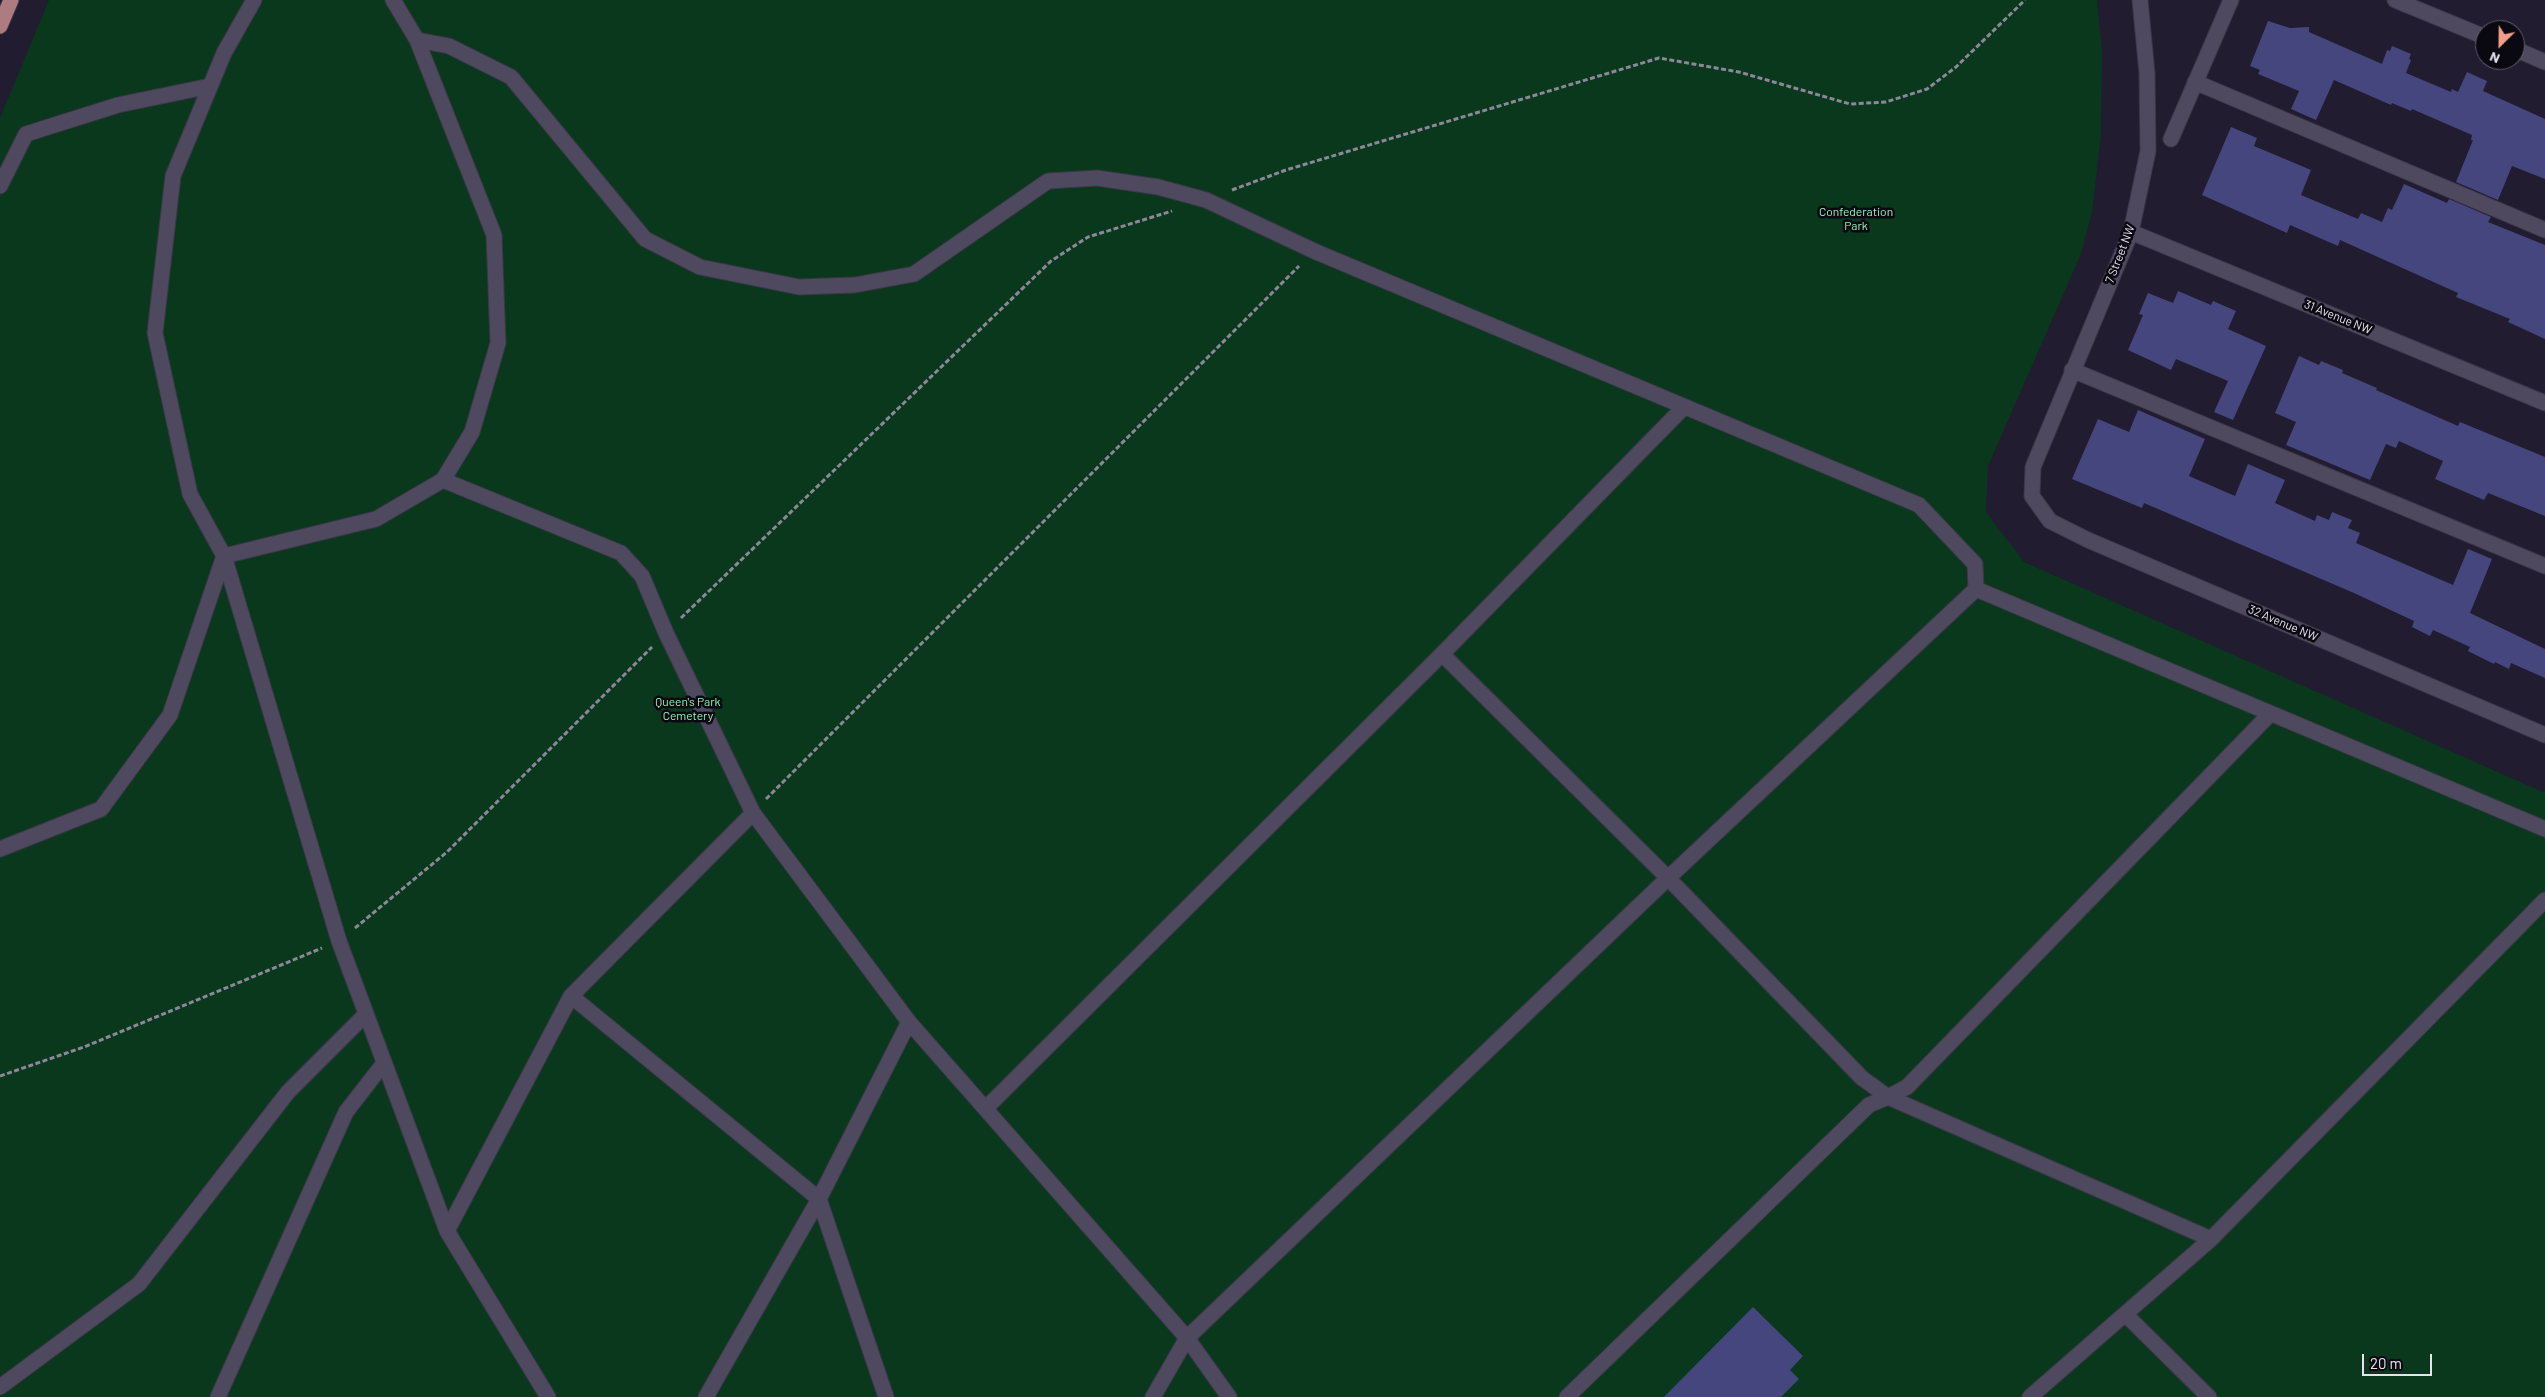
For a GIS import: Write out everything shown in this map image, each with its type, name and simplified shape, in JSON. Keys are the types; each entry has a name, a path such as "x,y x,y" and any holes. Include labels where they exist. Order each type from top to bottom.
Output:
{"main road":[{"path":"0,26 11,0"}],"street":[{"path":"254,0 224,52 173,176 155,333 190,494 224,556 339,941 365,1014 447,1231 548,1397"},
{"path":"224,556 376,519 443,480 472,432 498,344 494,235 417,40 393,0"},
{"name":"7 Street NW","path":"2032,496 2033,467 2131,232 2148,152 2147,73 2140,0"},
{"path":"2171,139 2231,0"},
{"path":"2395,0 2475,33"},
{"path":"417,40 449,46 511,77 645,239 700,267 799,287 855,285 914,274 1048,181 1097,178 1158,187 1206,200 1314,251 1919,505 1975,564 1976,589 1668,878 1188,1338 1152,1397"},
{"path":"2525,53 2545,62"},
{"path":"2195,82 2545,230"},
{"path":"0,186 26,134 118,105 210,86"},
{"name":"31 Avenue NW","path":"2131,232 2545,403"},
{"path":"2072,370 2545,566"},
{"path":"986,1108 1442,654 1684,407"},
{"path":"443,480 621,553 642,576 666,633 753,813 909,1022 1188,1338 1229,1397"},
{"name":"32 Avenue NW","path":"2032,496 2050,521 2088,540 2545,735"},
{"path":"0,849 101,809 170,715 224,556"},
{"path":"1976,589 2545,829"},
{"path":"1442,654 1668,878 1862,1078 1888,1097 2211,1239"},
{"path":"1566,1397 1869,1106 1907,1087 2270,714"},
{"path":"447,1231 571,996 753,813"},
{"path":"2030,1397 2211,1239 2545,900"},
{"path":"571,996 819,1199 886,1397"},
{"path":"0,1388 138,1284 288,1092 365,1014"},
{"path":"706,1397 819,1199 909,1022"},
{"path":"218,1397 346,1112 384,1063"},
{"path":"2125,1314 2209,1397"}],"path":[{"path":"0,1076 84,1047 339,941 447,852 666,633 1051,261 1088,238 1206,200 1286,170 1659,58 1739,72 1850,104 1886,102 1927,89 1956,67 2025,0"},
{"path":"753,813 1314,251"}],"green space":[{"name":"Queen's Park Cemetery","path":"49,0 2097,0 2102,50 2101,135 2092,212 2081,254 1988,466 1986,512 2024,562 2545,793 2545,1397 0,1397 0,118"}],"building":[{"path":"2268,21 2290,28 2309,27 2309,32 2382,64 2387,50 2390,51 2392,46 2411,54 2409,59 2411,60 2406,73 2451,92 2452,89 2458,92 2467,72 2487,81 2483,91 2545,119 2545,179 2512,166 2498,200 2456,182 2473,140 2471,140 2472,135 2412,109 2411,111 2392,103 2391,105 2334,80 2316,120 2291,109 2299,91 2258,74 2260,70 2250,66"},
{"path":"2231,127 2257,138 2254,146 2311,170 2301,195 2358,219 2361,213 2382,222 2388,208 2392,210 2404,184 2447,203 2449,199 2491,217 2488,222 2545,245 2545,339 2508,322 2510,319 2456,297 2458,293 2340,240 2338,246 2290,225 2287,233 2202,195"},
{"path":"2178,291 2211,305 2213,301 2236,311 2228,329 2266,346 2233,420 2214,412 2228,381 2176,359 2171,370 2128,350 2143,315 2139,314 2148,293 2173,303"},
{"path":"2299,356 2319,365 2321,361 2343,370 2342,373 2377,388 2376,390 2458,426 2460,422 2545,457 2545,516 2488,493 2484,500 2435,479 2443,461 2399,441 2396,448 2386,444 2370,480 2286,445 2296,422 2275,413"},
{"path":"2138,410 2205,439 2189,476 2235,496 2248,464 2285,480 2275,503 2315,521 2317,515 2329,520 2332,512 2352,520 2348,528 2360,533 2356,543 2453,585 2468,549 2492,559 2470,613 2545,649 2545,678 2511,663 2509,669 2495,662 2494,664 2468,651 2470,647 2433,630 2430,636 2412,627 2414,621 2354,593 2144,503 2142,508 2072,479 2098,419 2129,432"},
{"path":"1753,1307 1803,1356 1790,1370 1799,1379 1781,1397 1664,1397"}],"park label":[{"name":"Confederation Park","path":"1856,219"}]}
